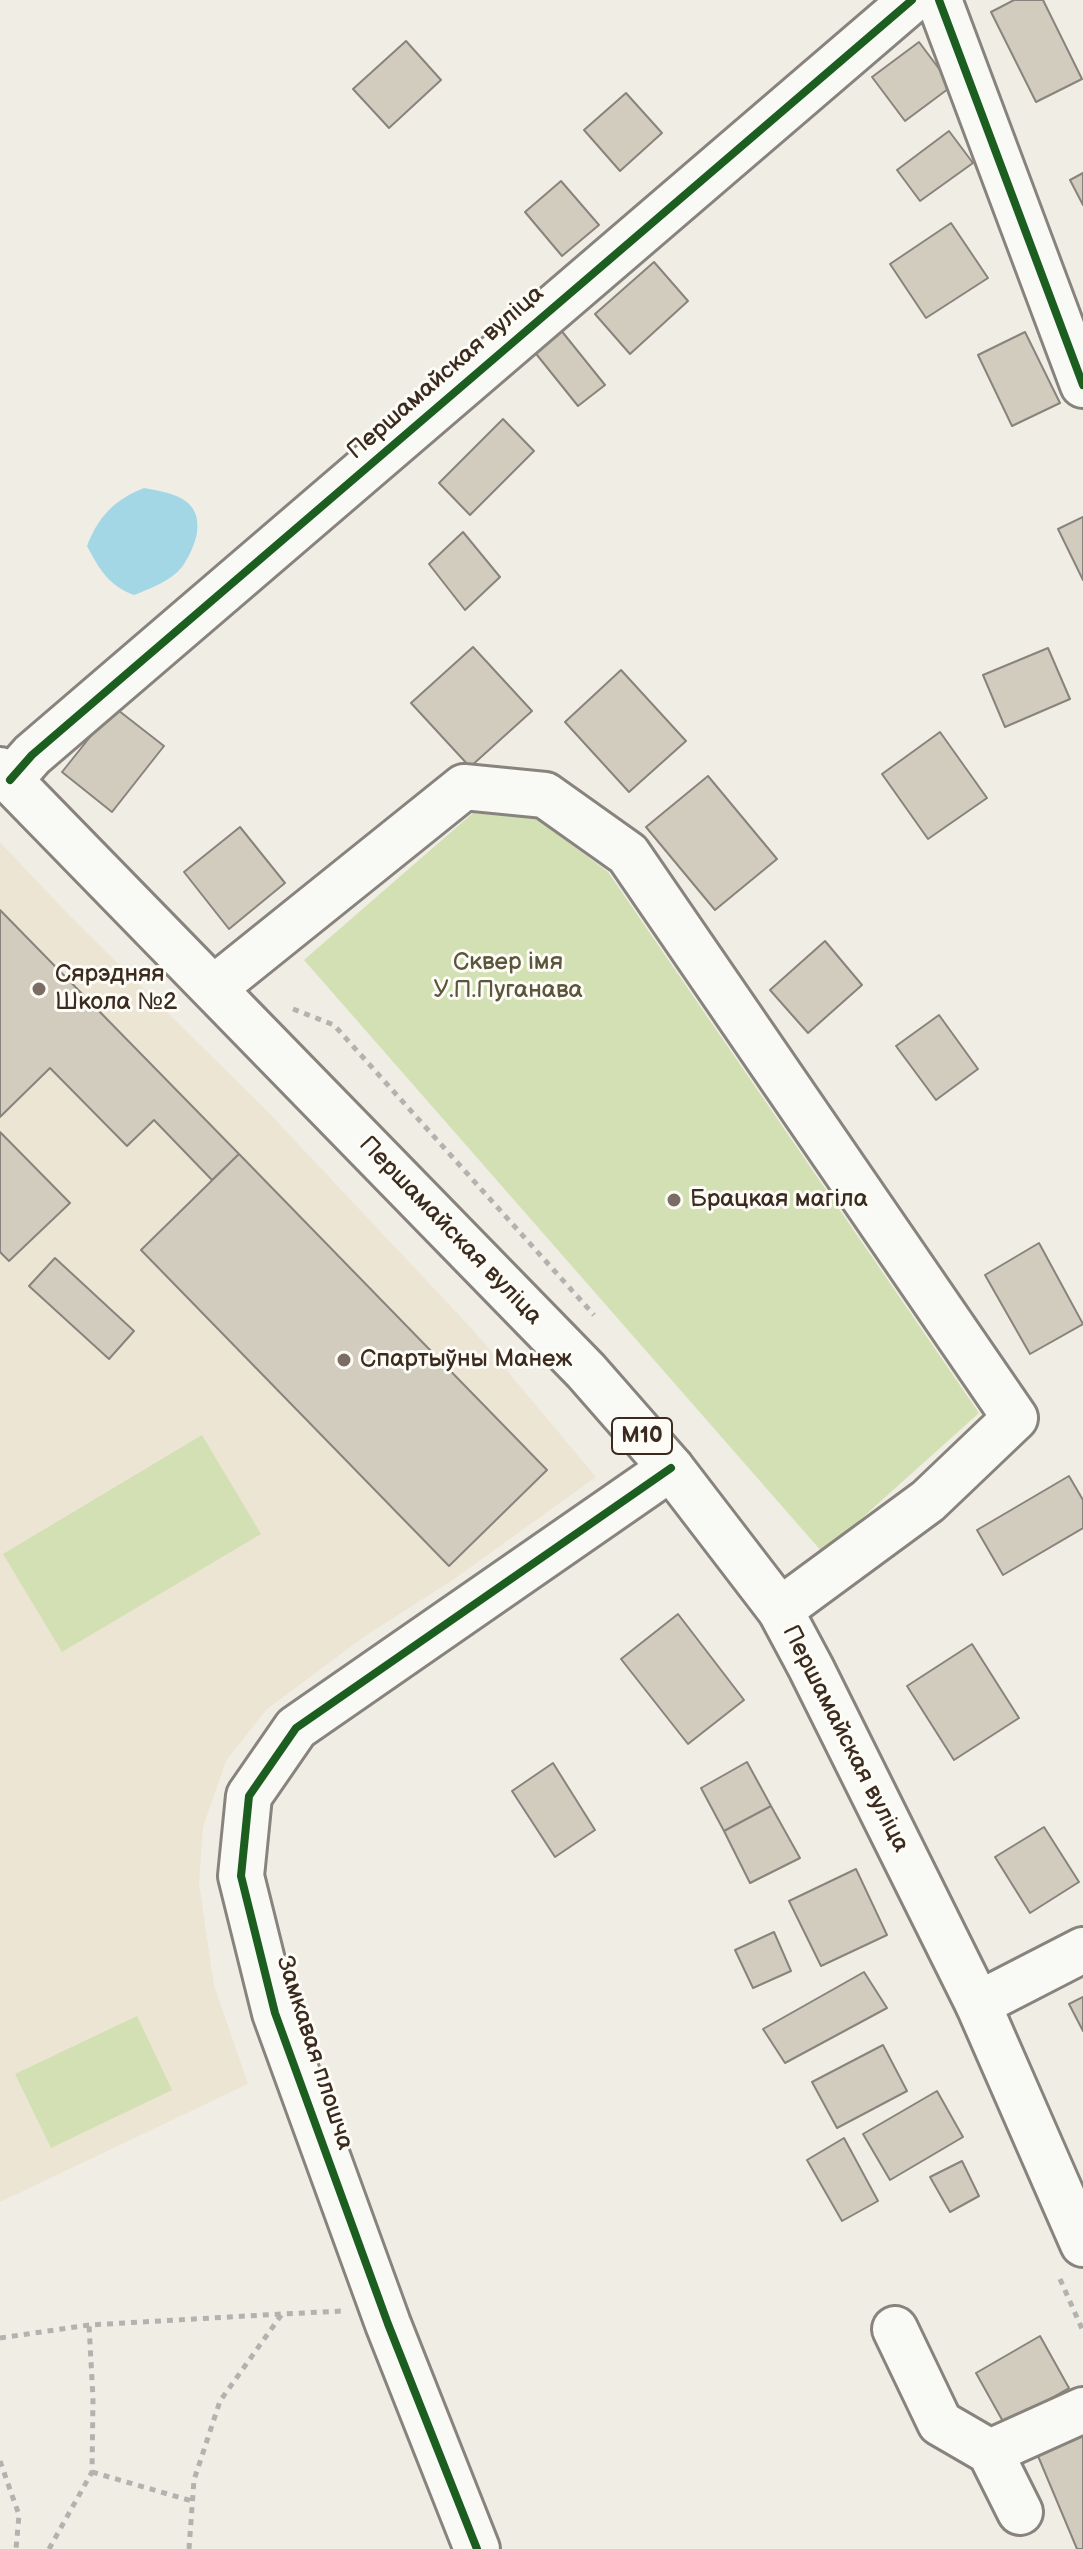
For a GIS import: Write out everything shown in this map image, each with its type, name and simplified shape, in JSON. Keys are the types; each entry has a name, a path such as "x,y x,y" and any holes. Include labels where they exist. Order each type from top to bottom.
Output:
{"street":[{"name":"Першамайская вуліца","path":"912,0 5,775 586,1371 671,1468 780,1610 978,2004 1083,2244"},
{"path":"939,0 1083,385"},
{"path":"214,988 464,787 545,795 628,854 1015,1418 928,1501 780,1610"},
{"name":"Замкавая плошча","path":"477,2549 388,2324 275,2013 241,1876 249,1796 296,1728 671,1468"},
{"path":"978,2004 1083,1950"},
{"path":"895,2329 940,2423 990,2452 1020,2512"},
{"path":"990,2452 1083,2410"}],"path":[{"path":"0,2338 89,2325 346,2311 347,2300"},
{"path":"189,2549 194,2480 220,2401 282,2314"},
{"path":"49,2549 92,2472 93,2398 89,2325"},
{"path":"0,2461 19,2515 16,2549"},
{"path":"92,2472 192,2501"}],"shaded area":[{"path":"0,842 69,915 268,1112 474,1331 596,1477 453,1580 368,1634 266,1710 226,1761 203,1827 199,1883 214,1985 248,2084 0,2202"}],"green space":[{"name":"Сквер імя У.П.Пуганава","path":"473,813 537,819 608,872 979,1413 823,1553 304,960"},
{"path":"202,1435 261,1534 62,1652 3,1554"},
{"path":"137,2016 172,2090 51,2148 15,2074"}],"water":[{"path":"144,488 183,499 195,512 197,533 189,556 177,572 160,584 134,595 106,576 87,546 96,526 109,510"}],"building":[{"path":"1014,0 1043,0 1082,79 1036,102 991,12"},
{"path":"406,41 441,80 389,128 353,89"},
{"path":"919,42 952,86 905,121 872,77"},
{"path":"626,93 662,133 620,171 584,130"},
{"path":"949,131 973,163 920,201 897,170"},
{"path":"1083,173 1083,205 1070,180"},
{"path":"561,181 599,225 562,256 525,212"},
{"path":"951,223 988,278 926,318 890,264"},
{"path":"654,262 688,301 630,354 595,314"},
{"path":"560,329 605,385 578,406 533,350"},
{"path":"1025,332 1060,403 1012,426 978,355"},
{"path":"503,419 534,451 470,515 439,483"},
{"path":"1083,517 1083,580 1058,529"},
{"path":"463,532 500,577 465,610 429,564"},
{"path":"473,647 532,711 470,767 411,703"},
{"path":"1048,648 1070,699 1005,727 983,675"},
{"path":"621,670 686,741 629,792 565,722"},
{"path":"114,707 164,746 112,812 62,772"},
{"path":"940,732 987,798 928,839 882,774"},
{"path":"708,776 777,859 715,910 646,827"},
{"path":"240,827 285,883 229,929 184,872"},
{"name":"Сярэдняя Школа №2","path":"0,910 239,1154 212,1180 154,1120 127,1146 50,1068 0,1117"},
{"path":"825,941 862,985 808,1033 770,990"},
{"path":"939,1015 978,1069 936,1100 896,1046"},
{"path":"0,1132 70,1203 9,1261 0,1252"},
{"name":"Спартыўны Манеж","path":"239,1154 547,1470 449,1566 141,1250"},
{"path":"1039,1243 1083,1324 1030,1354 985,1275"},
{"path":"55,1258 134,1331 109,1359 29,1286"},
{"path":"1069,1476 1083,1500 1083,1528 1003,1575 977,1530"},
{"path":"678,1614 744,1700 688,1744 621,1659"},
{"path":"972,1644 1019,1718 954,1760 907,1686"},
{"path":"747,1762 771,1806 724,1831 701,1788"},
{"path":"553,1763 595,1830 555,1857 512,1791"},
{"path":"771,1806 800,1858 750,1883 724,1831"},
{"path":"1044,1827 1079,1882 1030,1913 995,1857"},
{"path":"856,1869 887,1935 821,1966 789,1901"},
{"path":"774,1932 791,1971 753,1988 735,1950"},
{"path":"864,1972 887,2008 785,2063 763,2029"},
{"path":"1083,1997 1083,2031 1069,2004"},
{"path":"883,2045 907,2091 837,2128 812,2082"},
{"path":"937,2091 963,2137 890,2180 863,2134"},
{"path":"844,2138 878,2201 842,2221 807,2160"},
{"path":"962,2161 979,2196 950,2212 930,2177"},
{"path":"1040,2336 1069,2388 1005,2425 976,2373"},
{"path":"1083,2436 1083,2549 1077,2549 1038,2456"}],"cycle path":[{"path":"10,780 32,755 912,0"},
{"path":"939,0 1083,385"},
{"path":"477,2549 388,2324 275,2013 241,1876 249,1796 296,1728 671,1468"}],"place":[{"name":"Сярэдняя Школа №2","path":"39,989"},
{"name":"Брацкая магіла","path":"674,1200"},
{"name":"Спартыўны Манеж","path":"344,1360"}]}
